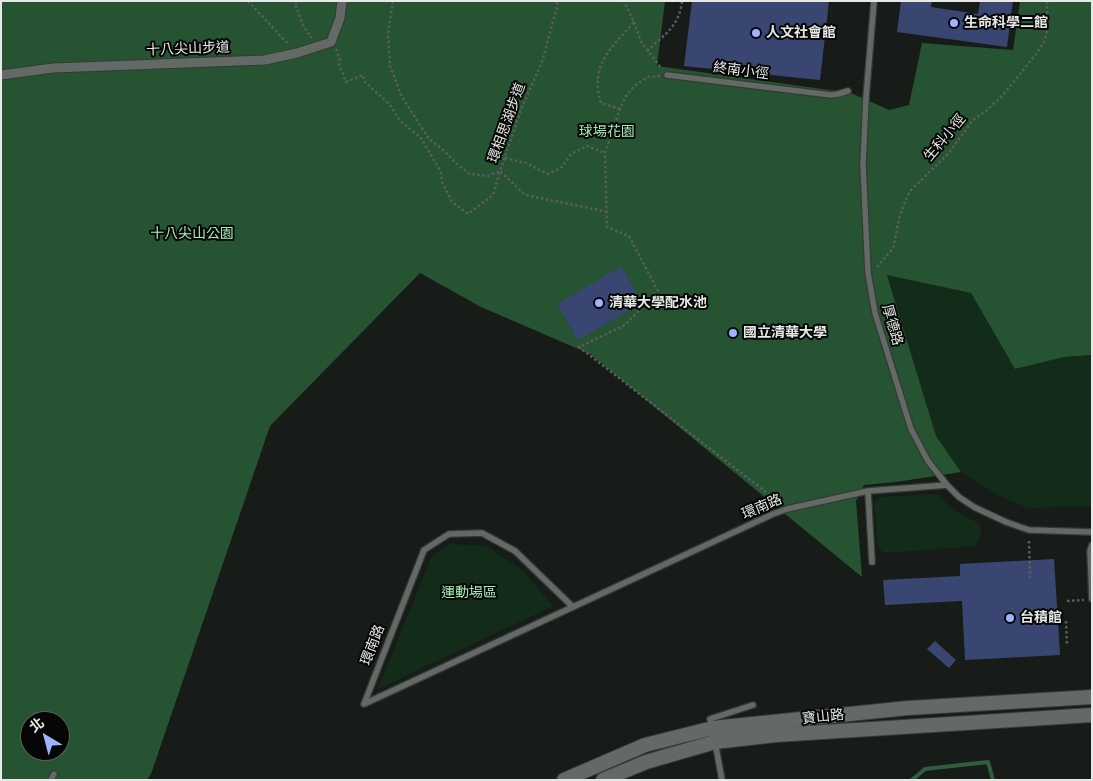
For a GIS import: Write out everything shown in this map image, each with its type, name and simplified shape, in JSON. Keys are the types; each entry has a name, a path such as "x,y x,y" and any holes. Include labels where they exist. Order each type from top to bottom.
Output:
{"street":[{"name":"十八尖山步道","path":"1,75 53,68 265,60 297,53 331,42 340,18 342,1"},
{"name":"寶山路","path":"564,780 645,745 908,708 1092,697"},
{"name":"寶山路","path":"603,780 714,735 776,735 1092,715"}],"lane":[{"name":"厚德路","path":"874,1 863,165 868,273 875,313 912,429 928,461 947,485 959,497 974,507 1029,530 1092,532"},
{"name":"終南小徑","path":"667,75 812,92 838,94 848,91"},
{"name":"環南路","path":"573,607 515,551 482,533 449,534 424,550 364,704 787,509 868,491 947,485"},
{"path":"868,491 872,562"},
{"path":"1092,545 1090,551 1092,599"},
{"path":"722,780 710,719 753,705"}],"path":[{"path":"248,1 297,53"},
{"path":"297,1 295,4 304,26 318,47"},
{"name":"環相思湖步道","path":"393,1 388,33 390,66 406,104 429,139 458,166 470,174 488,176 500,172 522,107 542,62 557,8 557,1"},
{"path":"624,1 634,22 640,42 667,75"},
{"path":"647,51 665,36 674,25 681,12 682,1"},
{"name":"生科小徑","path":"876,268 893,248 900,215 911,190 948,154 973,120 1003,95 1037,53 1048,30 1047,1"},
{"path":"620,109 601,102 597,90 597,73 609,50 634,22"},
{"path":"340,60 339,64 346,82 363,74 364,81 390,105 400,121 421,138 441,172 442,182 452,202 468,214 493,195 500,172 525,195 608,212"},
{"path":"667,75 648,77 634,86 626,96 620,109 605,152 607,227 629,236 658,291 625,325 580,347 787,509"},
{"path":"505,158 526,163 548,174 562,166 571,154 587,146 605,152"},
{"path":"1029,541 1030,578"},
{"path":"1067,601 1084,600"},
{"path":"1066,620 1067,645"}],"green space":[{"path":"1,1 665,1 657,66 851,93 889,110 909,105 922,43 1013,50 1020,1 1092,1 1092,355 1064,357 1015,369 971,293 887,275 936,436 961,472 864,485 856,501 862,577 590,354 481,307 420,273 270,426 151,774 147,780 1,780"},
{"path":"887,274 971,293 1015,369 1064,357 1092,355 1092,506 1028,508 1000,496 961,472 936,436"},
{"path":"937,494 953,510 980,524 981,533 976,546 884,553 878,547 874,503 880,497"},
{"name":"運動場區","path":"449,544 486,546 521,569 553,606 378,689 431,558"}],"building":[{"name":"人文社會館","path":"692,1 829,1 820,80 684,66"},
{"name":"生命科學二館","path":"901,1 932,1 931,7 978,14 980,1 1013,1 1007,47 897,32"},
{"name":"清華大學配水池","path":"621,266 642,303 578,340 557,304"},
{"name":"台積館","path":"1054,559 1060,655 965,660 962,601 885,605 883,580 960,576 960,564"},
{"path":"935,641 956,660 949,668 927,649"}],"waterway":[{"path":"912,780 925,769 988,762 993,780"}],"place":[{"name":"生命科學二館","path":"954,23"},
{"name":"人文社會館","path":"756,33"},
{"name":"清華大學配水池","path":"599,303"},
{"name":"國立清華大學","path":"733,333"},
{"name":"台積館","path":"1010,618"}],"park label":[{"name":"球場花園","path":"607,132"},
{"name":"十八尖山公園","path":"192,234"}]}
